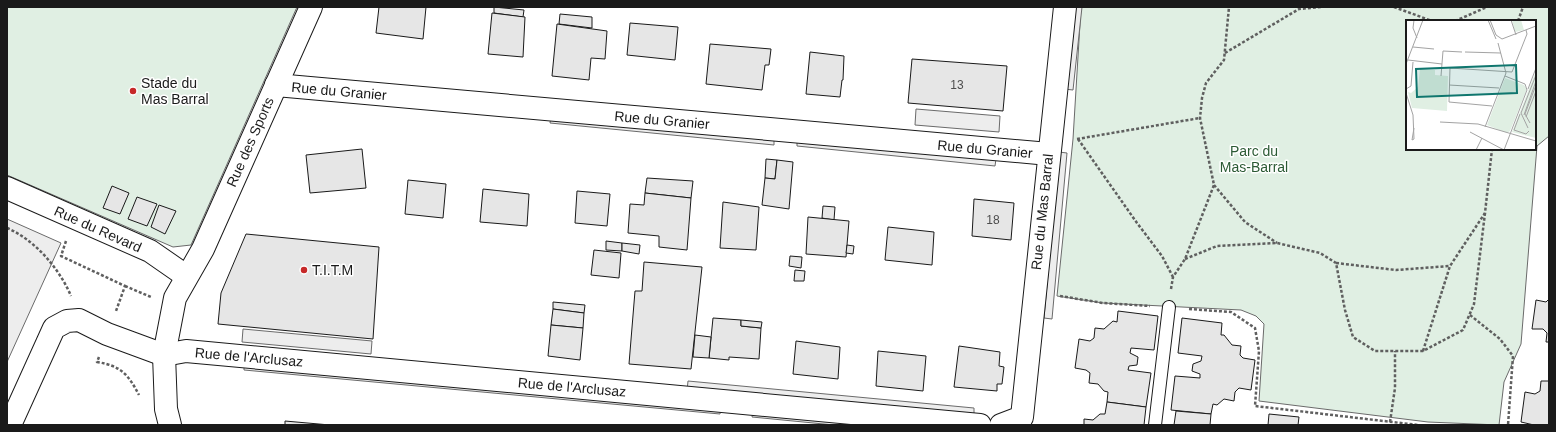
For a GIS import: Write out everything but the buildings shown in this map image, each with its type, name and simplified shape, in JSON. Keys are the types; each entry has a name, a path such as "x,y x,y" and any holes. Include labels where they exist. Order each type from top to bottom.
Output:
{"street":[{"name":"Rue des Sports","path":"170,425 166,409 164,355 175,298 186,276 203,249 311,7"},
{"name":"Rue du Mas Barral","path":"1001,425 1022,417 1065,7"},
{"name":"Rue du Granier","path":"276,85 1050,145"},
{"name":"Rue du Revard","path":"7,188 150,252 186,276"},
{"path":"10,425 54,328 67,321 79,320 107,334 164,355"},
{"name":"Rue de l'Arclusaz","path":"164,355 186,351 980,425"}],"lane":[{"path":"1155,425 1169,307"}],"path":[{"path":"1229,7 1224,60 1206,83 1202,98 1200,118 1214,185 1245,222 1277,243"},
{"path":"1225,53 1299,9 1320,7"},
{"path":"1394,7 1429,20"},
{"path":"1457,20 1487,7"},
{"path":"1518,20 1523,7"},
{"path":"1050,145 1200,118"},
{"path":"1078,139 1162,256 1173,277"},
{"path":"1336,262 1345,310 1353,337 1375,350 1423,351 1463,330 1474,304 1492,150"},
{"path":"1169,307 1173,277 1185,259 1214,185"},
{"path":"1423,351 1450,266 1485,213"},
{"path":"1185,259 1217,246 1277,243 1320,253 1336,262 1396,270 1450,266"},
{"path":"1034,292 1103,303 1231,312 1255,328 1259,351 1255,406 1418,425"},
{"path":"1470,315 1500,339 1513,356 1508,425"},
{"path":"1390,422 1394,388 1395,351"}],"green space":[{"name":"Stade du Mas Barral","path":"7,7 297,7 191,245 173,247 7,175"},
{"name":"Parc du Mas-Barral","path":"1081,7 1549,7 1549,136 1537,146 1521,344 1504,382 1499,425 1428,422 1259,401 1264,324 1256,316 1241,310 1103,303 1057,296 1073,139"}],"shaded area":[{"path":"1073,7 1082,7 1073,90 1064,89"},
{"path":"916,109 1000,116 999,132 915,125"},
{"path":"551,116 774,138 774,145 550,123"},
{"path":"797,139 996,159 995,166 797,146"},
{"path":"1059,152 1067,153 1052,319 1044,318"},
{"path":"7,219 61,243 7,362"},
{"path":"243,329 372,341 371,354 242,342"},
{"path":"244,361 721,405 720,414 244,370"},
{"path":"688,381 974,408 974,417 687,391"},
{"path":"753,411 897,425 834,425 752,417"}],"place":[{"name":"Stade du Mas Barral","path":"133,91"},
{"name":"T.I.T.M","path":"304,270"}]}
